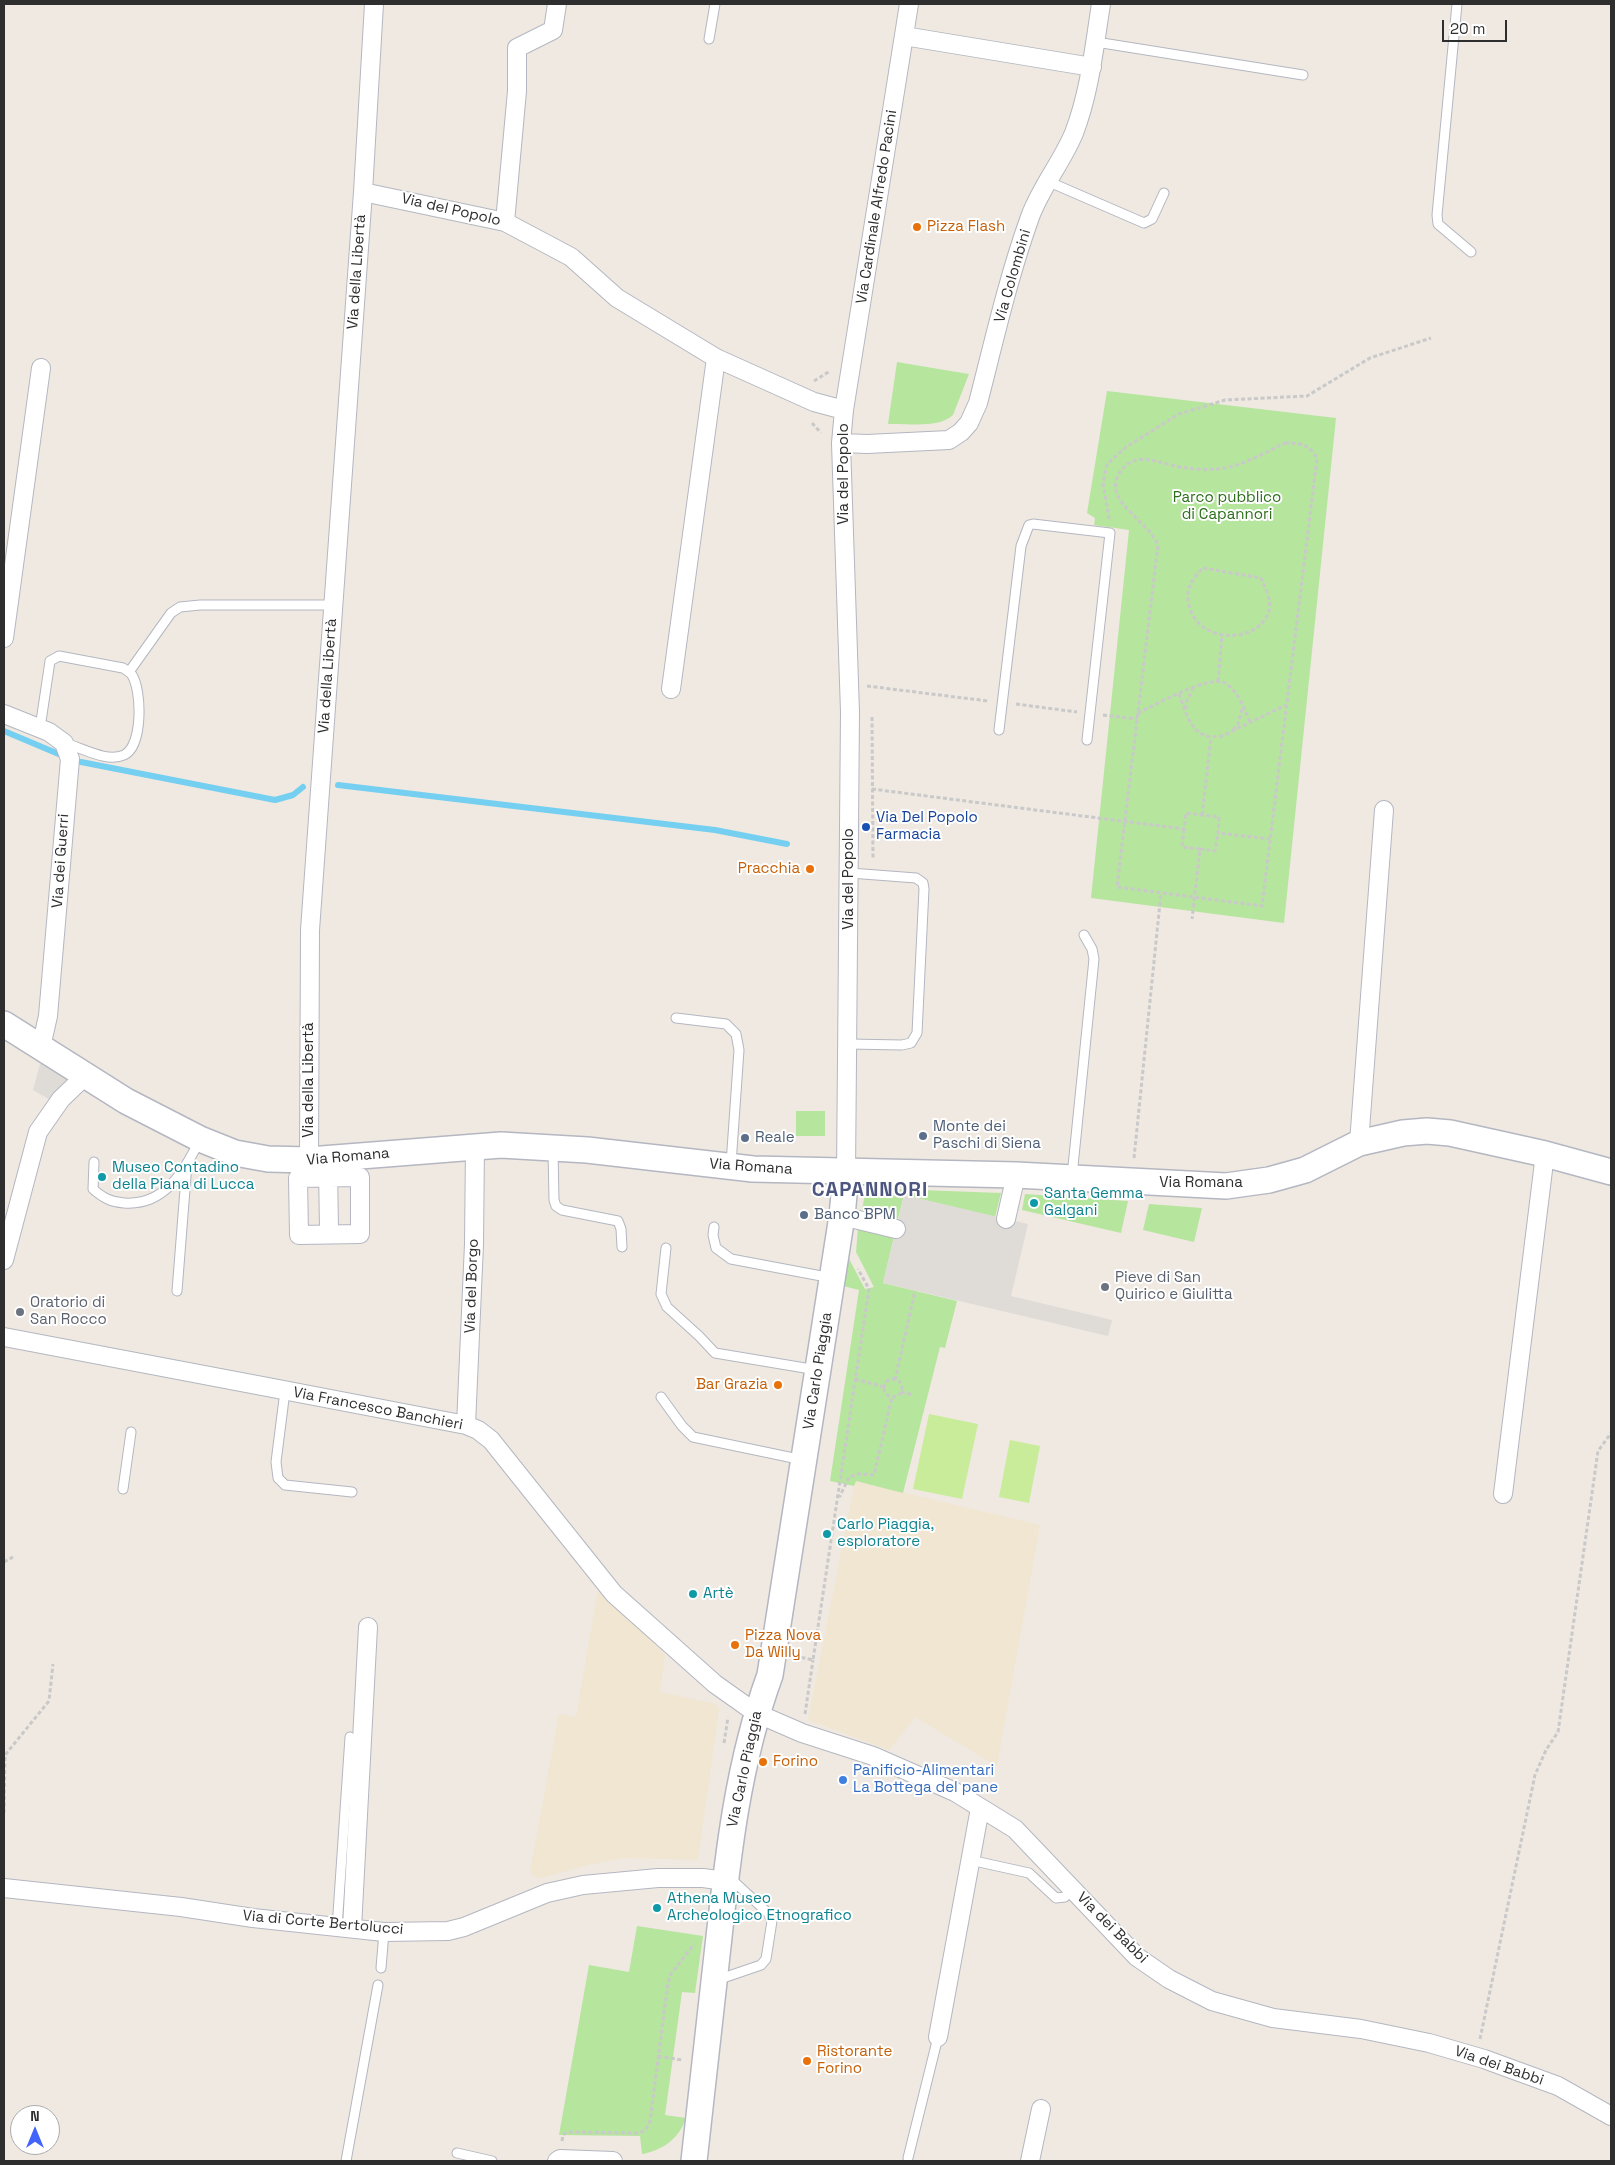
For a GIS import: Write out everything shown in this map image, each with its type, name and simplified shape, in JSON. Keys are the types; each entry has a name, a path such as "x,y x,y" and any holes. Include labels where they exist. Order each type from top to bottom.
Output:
{"street":[{"path":"363,192 374,4"},
{"path":"505,222 517,91 517,48 552,30 556,4"},
{"name":"Via Cardinale Alfredo Pacini","path":"844,410 909,4"},
{"name":"Via Colombini","path":"833,441 867,444 949,440 961,432 969,423 978,403 1013,268 1031,216 1046,181 1072,136 1084,106 1101,4"},
{"path":"904,36 1092,67"},
{"name":"Via del Popolo","path":"363,192 505,222 571,258 617,298 716,358 814,402 844,410 833,441 850,665 850,873 846,1173"},
{"name":"Via della Libertà","path":"329,1230 322,1166 310,930 363,192"},
{"path":"671,689 716,358"},
{"path":"4,638 41,368"},
{"path":"4,714 49,732 64,743"},
{"name":"Via dei Guerri","path":"41,1047 48,1016 70,759 64,743"},
{"path":"1359,1143 1384,810"},
{"name":"Via Romana","path":"4,1024 126,1101 200,1139 235,1152 268,1159 322,1166 474,1146 553,1147 731,1167 846,1173 1016,1175 1226,1186 1269,1180 1305,1170 1359,1143 1403,1133 1427,1131 1450,1133 1545,1154 1611,1172"},
{"path":"4,1260 38,1132 61,1099 85,1076"},
{"name":"Via del Borgo","path":"466,1425 474,1244 474,1146"},
{"path":"1503,1494 1545,1154"},
{"path":"322,1166 360,1177 360,1234 299,1235 298,1178 322,1166"},
{"name":"Via Carlo Piaggia","path":"694,2161 726,1878 740,1779 756,1713 770,1675 842,1216 846,1173"},
{"path":"1006,1219 1016,1175"},
{"path":"842,1216 896,1228"},
{"name":"Via Francesco Banchieri","path":"4,1337 202,1373 466,1425 478,1430 491,1440 614,1594 715,1684 756,1713"},
{"path":"344,1928 368,1627"},
{"name":"Via dei Babbi","path":"756,1713 802,1733 873,1756 955,1792 1015,1829 1137,1957 1169,1979 1212,2001 1273,2018 1361,2029 1429,2043 1476,2057 1558,2086 1611,2116"},
{"path":"938,2037 980,1808"},
{"name":"Via di Corte Bertolucci","path":"4,1888 182,1907 384,1932 448,1931 464,1927 547,1893 583,1885 658,1878 726,1878"},
{"path":"1030,2161 1041,2109"},
{"path":"559,2160 613,2161"}],"lane":[{"path":"709,39 715,4"},
{"path":"1457,4 1437,215 1438,224 1471,252"},
{"path":"1096,42 1303,75"},
{"path":"1046,181 1144,223 1152,219 1164,193"},
{"path":"999,730 1022,546 1029,525 1110,533 1087,740"},
{"path":"129,672 171,613 180,607 200,605 332,605"},
{"path":"40,728 50,661 59,656 123,668 129,672 137,687 140,709 136,738 132,749 116,757 101,755 64,743"},
{"path":"848,1044 902,1045 911,1042 917,1033 924,889 923,883 916,878 850,873"},
{"path":"1072,1178 1094,959 1092,949 1084,935"},
{"path":"676,1018 726,1024 736,1034 738,1050 731,1167"},
{"path":"94,1162 93,1189 102,1197 113,1202 134,1204 151,1200 162,1194 187,1164 200,1139"},
{"path":"553,1147 554,1200 556,1206 562,1210 618,1221 621,1229 622,1247"},
{"path":"176,1291 187,1164"},
{"path":"714,1227 713,1235 716,1248 731,1259 832,1278"},
{"path":"666,1248 661,1294 667,1307 715,1353 818,1370"},
{"path":"286,1391 276,1462 278,1478 285,1485 352,1492"},
{"path":"662,1397 682,1426 693,1437 804,1460"},
{"path":"123,1489 131,1432"},
{"path":"344,1928 350,1737"},
{"path":"970,1860 1030,1873 1056,1898 1065,1897 1072,1887"},
{"path":"714,1981 760,1965 766,1959 772,1922 768,1913 726,1878"},
{"path":"381,1968 384,1932"},
{"path":"346,2161 378,1984"},
{"path":"908,2158 938,2037"},
{"path":"457,2153 492,2161"}],"path":[{"path":"1110,533 1103,483 1107,464 1126,447 1179,414 1225,400 1307,396 1370,358 1432,338"},
{"path":"809,419 833,441"},
{"path":"1285,443 1305,444 1314,451 1317,458 1262,906 1117,887 1138,713 1158,545 1154,537 1116,492 1118,473 1131,462 1138,460 1149,460 1195,469 1218,469 1237,465 1285,443"},
{"path":"1203,568 1260,578 1269,598 1269,611 1263,622 1251,630 1238,635 1222,636 1208,632 1198,624 1191,614 1187,599 1188,586 1203,568"},
{"path":"1218,681 1222,636"},
{"path":"1138,713 1195,687 1218,681 1225,683 1235,692 1250,722"},
{"path":"863,686 1137,719"},
{"path":"1186,712 1189,694 1195,687"},
{"path":"1179,694 1195,729 1204,736 1211,738 1230,732 1286,705"},
{"path":"1230,732 1238,724 1243,706"},
{"path":"1202,815 1211,738"},
{"path":"873,859 872,789 1184,829"},
{"path":"1186,813 1219,817 1215,851 1182,847 1184,829 1186,813"},
{"path":"1218,833 1270,839"},
{"path":"1192,919 1200,849"},
{"path":"1132,1182 1161,893"},
{"path":"895,1380 915,1291"},
{"path":"855,1379 884,1386"},
{"path":"890,1380 895,1380 900,1383 901,1392 897,1396 892,1397 884,1392 884,1386 890,1380"},
{"path":"901,1392 913,1395"},
{"path":"836,1496 840,1496 849,1477 858,1474 874,1475 892,1397"},
{"path":"1476,2057 1535,1775 1546,1750 1558,1732 1598,1451 1611,1433"},
{"path":"4,1562 13,1557"},
{"path":"802,1733 813,1660"},
{"path":"4,1813 5,1755 49,1701 53,1664"}],"shaded area":[{"path":"46,1058 70,1081 52,1101 33,1090 40,1064"},
{"path":"904,1195 1028,1224 1011,1296 1112,1320 1108,1336 883,1283"},
{"path":"855,1481 1040,1525 997,1766 915,1717 889,1750 808,1720"},
{"path":"599,1584 665,1655 660,1692 716,1704 719,1709 698,1860 624,1858 588,1865 538,1879 530,1872 559,1714 576,1717"}],"green space":[{"path":"897,362 969,374 953,415 931,424 888,424"},
{"name":"Parco pubblico di Capannori","path":"1107,391 1336,418 1284,923 1091,898 1129,530 1094,525 1095,518 1087,513"},
{"path":"796,1111 825,1111 825,1136 796,1136"},
{"path":"866,1188 1001,1193 995,1217 904,1195 898,1219 862,1210"},
{"path":"1025,1194 1128,1201 1121,1233 1022,1210"},
{"path":"1149,1204 1202,1208 1194,1242 1143,1230"},
{"path":"858,1228 894,1237 883,1283 957,1301 945,1348 940,1347 903,1493 856,1481 854,1486 830,1481 859,1290 843,1286 847,1255 865,1289 874,1287 856,1252"},
{"path":"929,1414 978,1424 962,1499 913,1489"},
{"path":"1010,1440 1040,1446 1029,1503 999,1497"},
{"path":"637,1926 703,1936 695,1993 682,1992 665,2115 686,2118 675,2138 657,2150 642,2154 640,2136 559,2135 589,1965 629,1972"}],"waterway":[{"path":"4,731 61,755"},
{"path":"81,762 275,800 293,795 303,787"},
{"path":"338,785 715,830 787,844"}],"place":[{"name":"Pizza Flash","path":"917,227"},
{"name":"Via Del Popolo Farmacia","path":"866,827"},
{"name":"Pracchia","path":"810,869"},
{"name":"Monte dei Paschi di Siena","path":"923,1136"},
{"name":"Reale","path":"745,1138"},
{"name":"Museo Contadino della Piana di Lucca","path":"102,1177"},
{"name":"Santa Gemma Galgani","path":"1034,1203"},
{"name":"Banco BPM","path":"804,1215"},
{"name":"Pieve di San Quirico e Giulitta","path":"1105,1287"},
{"name":"Oratorio di San Rocco","path":"20,1312"},
{"name":"Bar Grazia","path":"778,1385"},
{"name":"Carlo Piaggia, esploratore","path":"827,1534"},
{"name":"Artè","path":"693,1594"},
{"name":"Pizza Nova Da Willy","path":"735,1645"},
{"name":"Forino","path":"763,1762"},
{"name":"Panificio-Alimentari La Bottega del pane","path":"843,1780"},
{"name":"Athena Museo Archeologico Etnografico","path":"657,1908"},
{"name":"Ristorante Forino","path":"807,2061"}],"district":[{"name":"CAPANNORI","path":"870,1191"}]}
